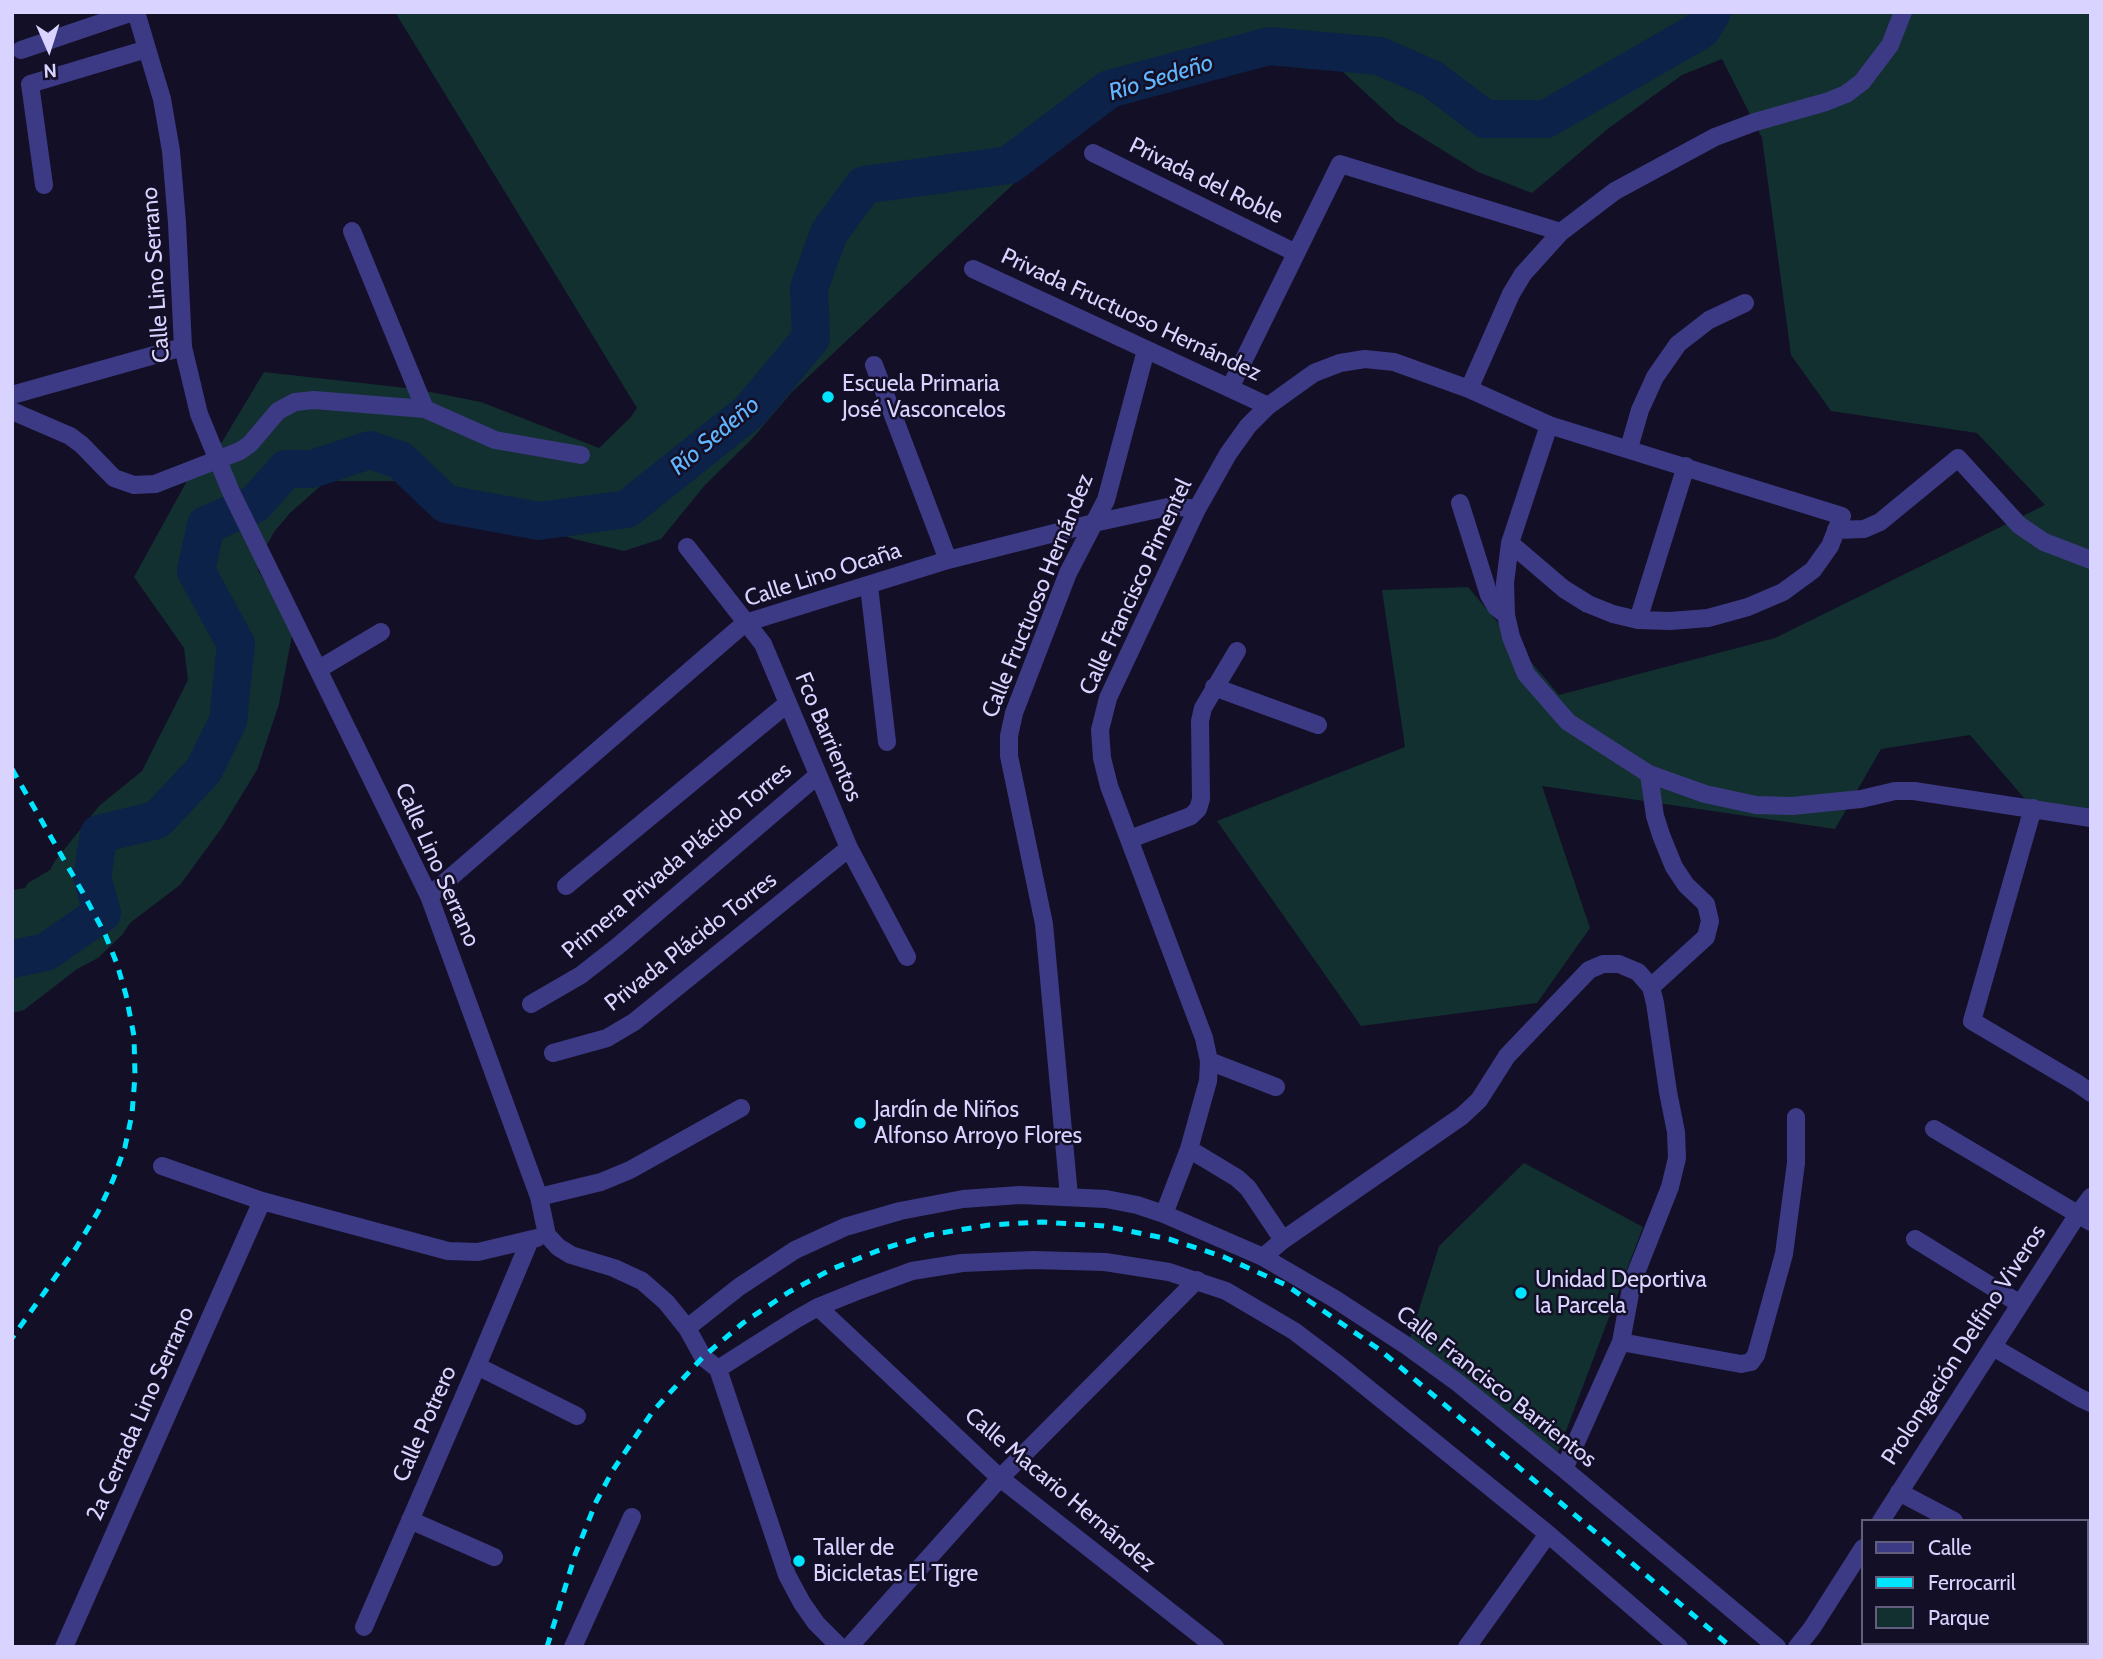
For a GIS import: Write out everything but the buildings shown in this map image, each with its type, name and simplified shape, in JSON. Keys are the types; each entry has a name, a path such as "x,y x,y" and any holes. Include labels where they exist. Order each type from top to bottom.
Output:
{"street":[{"name":"Calle Lino Serrano","path":"134,12 162,99 171,151 183,346 199,414 231,492 429,896 539,1197 538,1238"},
{"path":"20,50 134,12"},
{"path":"1469,389 1511,294 1523,274 1562,232 1615,191 1715,138 1755,122 1846,94 1861,82 1890,45 1903,12"},
{"path":"44,185 30,84 148,49"},
{"name":"Privada del Roble","path":"1093,153 1296,253"},
{"path":"1230,388 1340,164 1562,232"},
{"path":"352,231 425,409"},
{"name":"Privada Fructuoso Hernández","path":"973,268 1268,406"},
{"path":"1629,448 1640,410 1655,377 1678,344 1709,320 1745,303"},
{"path":"12,395 183,346"},
{"name":"Calle Fructuoso Hernández","path":"1069,1196 1044,924 1009,756 1009,736 1014,713 1068,573 1105,500 1146,350"},
{"name":"Calle Francisco Pimentel","path":"1164,1214 1189,1149 1208,1081 1209,1061 1204,1038 1109,786 1102,758 1100,730 1108,698 1197,509 1228,454 1248,426 1268,406 1314,373 1340,363 1365,359 1394,362 1469,389 1549,425 1842,516 1836,530"},
{"path":"874,365 948,561"},
{"path":"12,411 70,436 114,478 134,485 155,484 240,451 250,444 278,411 295,402 314,400 425,409 495,440 580,455"},
{"path":"1549,425 1510,542 1505,583 1506,615 1511,637 1526,674 1568,722 1649,774 1705,794 1756,805 1792,806 1861,799 1895,791 1914,791 2091,818"},
{"path":"1510,542 1564,589 1588,604 1612,614 1638,620 1708,618 1748,607 1783,592 1813,570 1830,546 1836,530 1864,528 1880,522 1958,458 2019,525 2044,542 2091,560"},
{"path":"1638,620 1686,466"},
{"path":"1460,503 1489,595 1496,607 1506,615"},
{"name":"Calle Lino Ocaña","path":"429,896 745,623 948,561 1094,523 1172,506 1197,509"},
{"name":"Fco Barrientos","path":"687,547 763,644 849,848 907,957"},
{"path":"869,586 887,742"},
{"path":"319,669 381,632"},
{"path":"1130,839 1191,816 1198,809 1200,721 1203,708 1237,651"},
{"path":"1214,687 1318,725"},
{"path":"566,886 788,703"},
{"path":"1649,774 1655,816 1674,867 1686,885 1706,904 1710,921 1706,937 1651,987"},
{"name":"Primera Privada Plácido Torres","path":"531,1004 581,975 618,946 818,775"},
{"path":"2032,808 1972,1020 2091,1093"},
{"name":"Privada Plácido Torres","path":"553,1053 607,1038 634,1022 849,848"},
{"path":"1263,1257 1283,1240 1462,1116 1479,1100 1507,1056 1589,970 1604,964 1619,964 1638,972 1651,987 1676,1132 1677,1158 1670,1187 1632,1283 1621,1342 1564,1469"},
{"path":"1209,1061 1276,1087"},
{"path":"539,1197 601,1182 630,1170 741,1108"},
{"path":"1621,1342 1741,1364 1751,1362 1756,1355 1784,1254 1796,1163 1796,1117"},
{"path":"1934,1129 2085,1218"},
{"path":"1189,1149 1237,1178 1248,1188 1283,1240"},
{"path":"162,1166 262,1201 448,1251 478,1252 538,1238 571,1255 614,1268 642,1281 666,1302 687,1328 703,1357 718,1369 788,1575 816,1623 840,1647"},
{"name":"Calle Francisco Barrientos","path":"687,1328 739,1287 795,1250 845,1227 900,1211 962,1199 1020,1195 1106,1199 1137,1205 1263,1257 1335,1299 1407,1346 1564,1469 1777,1647"},
{"name":"Prolongación Delfino Viveros","path":"1882,1519 2020,1304 2085,1218 2091,1197"},
{"name":"2a Cerrada Lino Serrano","path":"64,1647 262,1201"},
{"name":"Calle Potrero","path":"364,1627 477,1366 538,1238"},
{"path":"1915,1239 2020,1304"},
{"path":"718,1369 818,1307 912,1271 962,1263 1033,1259 1105,1262 1169,1272 1197,1280 1226,1291 1294,1331 1339,1365 1548,1534 1679,1647"},
{"path":"849,1647 1000,1478 1197,1280"},
{"name":"Calle Macario Hernández","path":"818,1307 1000,1478 1215,1647"},
{"path":"1993,1347 2091,1403"},
{"path":"477,1366 577,1416"},
{"path":"1899,1492 1950,1519"},
{"path":"573,1647 632,1517"},
{"path":"411,1520 494,1556"},
{"path":"1467,1647 1548,1534"},
{"path":"1797,1647 1862,1550"}],"green space":[{"path":"395,12 2091,12 2091,822 2025,799 1970,735 1881,749 1835,829 1542,786 1590,928 1537,1003 1361,1026 1217,821 1405,747 1382,590 1468,587 1559,695 1775,638 2045,505 1977,433 1831,411 1791,355 1762,138 1722,59 1682,75 1609,128 1532,193 1478,172 1397,122 1343,72 1321,46 1286,44 1203,62 1110,102 1022,176 792,392 751,440 705,485 661,539 624,551 574,539 399,481 326,481 290,513 274,532 263,552 258,570 293,630 279,704 257,770 221,829 180,885 130,923 122,935 98,958 77,969 24,1010 12,1013 12,890 25,888 28,883 50,870 99,806 142,771 188,680 184,648 134,577 198,461 222,442 264,372 415,389 481,402 599,448 637,408"},
{"name":"Unidad Deportiva la Parcela","path":"1524,1163 1643,1227 1557,1455 1409,1341 1439,1246"}],"waterway":[{"name":"Río Sedeño","path":"12,959 46,952 102,913 92,877 99,834 157,820 204,770 228,721 236,644 196,571 206,525 255,504 286,469 312,469 370,450 400,460 446,504 539,521 627,509 750,411 811,338 809,288 829,233 864,185 1009,165 1109,89 1269,46 1379,56 1432,79 1485,119 1546,119 1701,30 1712,12"}],"railway":[{"path":"12,769 105,934 126,995 134,1036 135,1076 132,1114 125,1147 98,1212 76,1248 12,1338"},
{"path":"547,1647 575,1555 596,1502 613,1470 653,1411 703,1357 743,1323 789,1292 832,1269 882,1249 929,1235 989,1225 1042,1222 1104,1226 1169,1239 1224,1257 1286,1285 1380,1350 1731,1647"}],"place":[{"name":"Escuela Primaria José Vasconcelos","path":"828,397"},
{"name":"Jardín de Niños Alfonso Arroyo Flores","path":"860,1123"},
{"name":"Unidad Deportiva la Parcela","path":"1521,1293"},
{"name":"Taller de Bicicletas El Tigre","path":"799,1561"}]}
